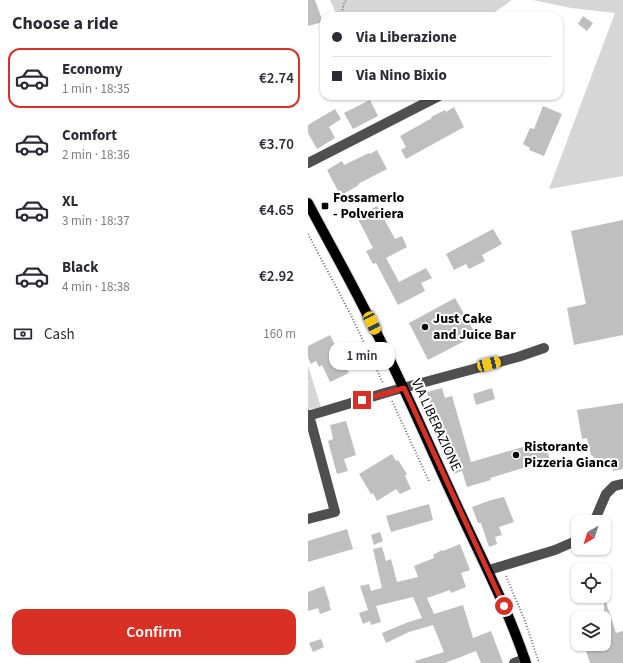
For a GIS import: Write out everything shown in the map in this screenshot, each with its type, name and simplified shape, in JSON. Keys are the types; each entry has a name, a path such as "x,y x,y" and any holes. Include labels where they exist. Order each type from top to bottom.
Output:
{"main road":[{"name":"VIA LIBERAZIONE","path":"308,204 372,323 404,388 454,499 489,570 510,617 526,661"}],"street":[{"path":"308,163 430,100"},
{"path":"308,519 335,512 309,416 388,392 518,357 544,348"},
{"path":"597,515 606,494 614,486 623,484"},
{"path":"489,570 554,550 571,543"},
{"path":"514,663 526,661"}],"path":[{"path":"342,12 344,3 347,0"},
{"path":"308,234 351,315 429,481"},
{"path":"502,565 525,622 539,663"}],"shaded area":[{"path":"330,0 512,0 495,12 335,12"},
{"path":"533,0 623,0 623,176 549,189 615,13 571,8"},
{"path":"308,366 321,407 308,410"}],"building":[{"path":"308,0 315,0 320,14 320,23 308,26"},
{"path":"583,16 593,23 587,31 578,24"},
{"path":"370,100 378,116 353,129 344,113"},
{"path":"543,106 562,114 544,156 529,150 530,148 523,144 530,128 534,129"},
{"path":"454,107 464,127 406,159 401,150 406,147 400,136 432,118 431,117 445,110 446,112"},
{"path":"335,109 341,119 329,127 335,138 317,149 308,133 308,125"},
{"path":"377,150 387,169 358,184 359,185 343,194 340,190 338,191 327,170 342,161 344,165"},
{"path":"377,206 395,239 402,236 407,247 386,258 399,282 426,268 432,278 421,283 425,291 398,305 376,263 373,264 366,251 373,248 357,217"},
{"path":"623,220 623,335 574,345 567,308 586,304 571,231"},
{"path":"493,229 502,244 482,255 485,261 469,269 466,264 454,270 446,254"},
{"path":"455,298 476,335 428,360 409,323"},
{"path":"330,335 349,373 330,382 322,365 319,367 316,361 311,364 308,358 308,346"},
{"path":"442,388 445,398 452,396 471,462 544,441 550,460 490,478 491,480 467,487 462,471 454,474 447,450 444,451 427,392"},
{"path":"492,388 495,399 476,405 473,394"},
{"path":"623,403 623,469 613,471 612,465 605,466 604,460 599,461 591,455 587,438 582,439 577,410"},
{"path":"346,421 356,455 344,459 348,471 337,474 328,441 333,439 330,425"},
{"path":"392,454 407,474 405,476 411,489 400,494 396,489 377,501 359,474"},
{"path":"504,497 514,522 499,527 502,535 495,537 497,544 489,547 481,523 478,523 472,507"},
{"path":"429,504 433,520 391,532 386,516"},
{"path":"347,529 353,549 308,562 308,541"},
{"path":"380,532 383,541 374,545 371,535"},
{"path":"460,544 470,570 461,573 466,587 451,593 450,590 427,598 434,614 463,605 473,638 491,631 503,663 481,663 476,651 445,663 416,663 415,661 444,652 433,625 409,632 386,643 382,633 422,618 413,597 376,606 381,622 371,625 370,621 363,624 359,613 368,610 360,586 369,584 371,591 382,588 373,549 382,547 386,561 391,559 397,582 418,577 414,566 434,558 433,555 442,550 443,551"},
{"path":"324,586 331,610 320,614 318,608 308,611 308,592"},
{"path":"604,603 606,603 609,611 604,611"},
{"path":"611,618 616,633 623,631 623,663 590,663 586,651 611,651"},
{"path":"321,639 324,647 313,652 309,643"}],"place":[{"name":"Fossamerlo - Polveriera","path":"325,206"},
{"name":"Just Cake and Juice Bar","path":"425,327"},
{"name":"Ristorante Pizzeria Gianca","path":"516,455"}],"route":[{"path":"362,400 404,388 454,499 489,570 504,606"}]}
